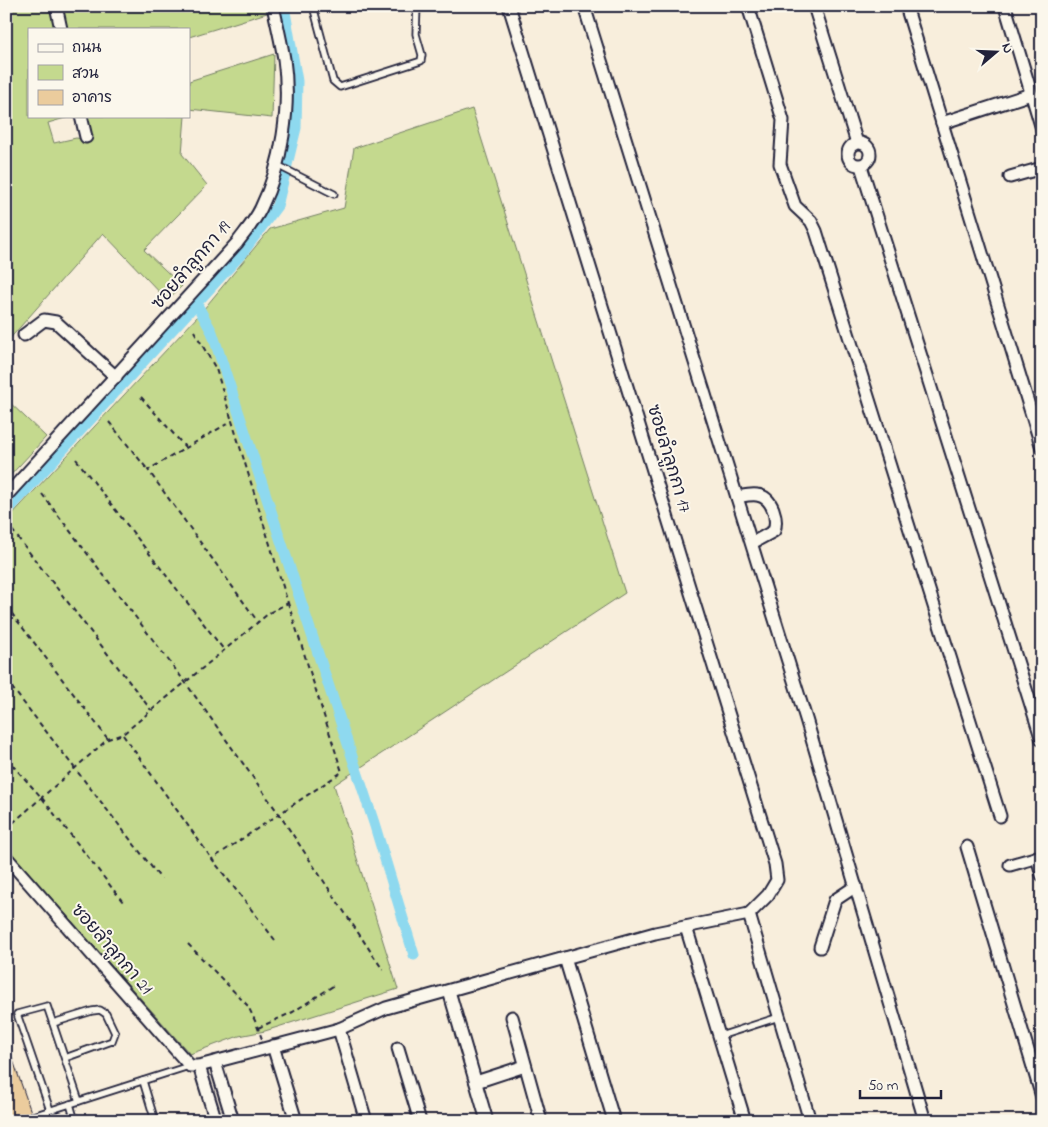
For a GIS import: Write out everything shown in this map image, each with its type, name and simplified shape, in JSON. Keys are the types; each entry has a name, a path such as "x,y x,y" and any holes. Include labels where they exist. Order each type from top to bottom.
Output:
{"street":[{"path":"56,6 61,28"},
{"name":"ซอยลำลูกกา 19","path":"6,496 237,243 260,210 281,166 283,136 284,60 273,6"},
{"name":"ซอยลำลูกกา 17","path":"509,6 775,864 777,880 768,895 749,914"},
{"path":"584,6 752,543 856,886 924,1121"},
{"path":"748,6 783,120 780,164 795,206 810,221 816,231 1000,816"},
{"path":"814,6 857,143 852,145 847,154 852,163 861,166 1042,740"},
{"path":"906,6 1042,448"},
{"path":"1005,6 1042,130"},
{"path":"942,123 1032,94"},
{"path":"81,118 86,137"},
{"path":"1010,178 1042,168"},
{"path":"24,335 44,320 56,322 116,377"},
{"path":"737,497 758,495 765,498 770,503 774,514 776,523 774,531 752,543"},
{"path":"967,847 1042,1097"},
{"path":"1010,865 1039,856 1042,875"},
{"name":"ซอยลำลูกกา 21","path":"6,858 195,1066"},
{"path":"820,947 835,900 856,886"},
{"path":"216,1121 195,1066 339,1029 386,1008 655,933 749,914 810,1119"},
{"path":"686,927 745,1121"},
{"path":"565,958 614,1121"},
{"path":"449,990 487,1121"},
{"path":"512,1017 541,1121"},
{"path":"339,1029 366,1121"},
{"path":"269,1047 296,1121"},
{"path":"398,1048 420,1121"},
{"path":"215,1062 234,1121"},
{"path":"476,1082 525,1066"}],"lane":[{"path":"313,6 334,80 340,87 421,61 422,55 416,34 416,6"},
{"path":"281,166 334,194"},
{"path":"50,1110 17,1014 47,1006 79,1101"},
{"path":"53,1023 100,1010 106,1014 115,1033 112,1041 65,1058"},
{"path":"720,1036 779,1017"},
{"path":"18,1121 195,1066"},
{"path":"142,1081 155,1121"},
{"path":"70,1104 75,1121"},
{"path":"795,1121 810,1119"}],"path":[{"path":"194,331 216,369 342,772 212,859"},
{"path":"141,397 186,448"},
{"path":"148,470 232,421"},
{"path":"109,422 148,470 258,622"},
{"path":"76,459 224,650"},
{"path":"42,494 185,682 279,814 383,970"},
{"path":"12,530 151,711"},
{"path":"6,830 108,740 123,734 269,613 288,603"},
{"path":"6,606 108,740"},
{"path":"6,680 161,879"},
{"path":"123,734 212,859 275,940"},
{"path":"6,758 42,798 123,902"},
{"path":"188,944 248,1006 269,1047"},
{"path":"258,1028 293,1012 333,986"}],"green space":[{"path":"6,6 52,6 57,28 28,28 28,118 65,118 48,123 54,143 76,138 84,139 84,118 185,118 182,154 207,185 144,250 182,286 167,300 103,233 6,343"},
{"path":"62,6 265,6 267,13 190,37 190,28 67,28"},
{"path":"274,54 272,118 190,109 190,81"},
{"path":"472,109 625,593 334,785 398,989 265,1031 239,1036 190,1054 6,847 6,521 198,316 270,229 344,208 354,148"},
{"path":"6,399 46,437 6,480"}],"building":[{"path":"6,1040 31,1112 6,1120"}],"waterway":[{"path":"6,512 243,252 277,206 296,128 297,81 284,6"},
{"path":"196,303 212,332 374,823 414,955"}]}
